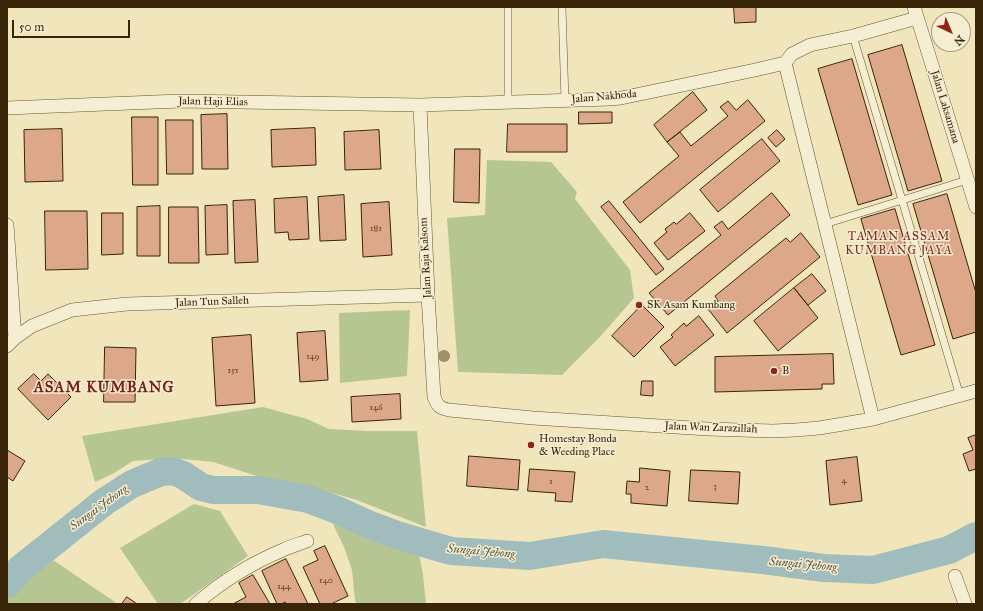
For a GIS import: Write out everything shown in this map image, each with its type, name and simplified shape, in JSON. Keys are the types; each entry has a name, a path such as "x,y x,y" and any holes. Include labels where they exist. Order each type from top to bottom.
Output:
{"street":[{"path":"873,418 785,63 792,54 810,45 853,36 915,12"},
{"name":"Jalan Laksamana","path":"915,12 976,207"},
{"name":"Jalan Nakhoda","path":"420,105 621,98 785,63"},
{"name":"Jalan Haji Elias","path":"7,108 180,101 420,105"},
{"name":"Jalan Raja Kalsom","path":"420,105 434,397 441,409"},
{"path":"7,225 11,342"},
{"name":"Jalan Tun Salleh","path":"11,342 32,326 72,310 127,304 428,295"},
{"name":"Jalan Wan Zarazillah","path":"441,409 532,418 708,429 796,430 819,428 873,418 976,391"},
{"path":"196,604 228,580 257,563 284,549 307,542"},
{"path":"955,576 965,604"}],"lane":[{"path":"508,7 508,102"},
{"path":"562,7 565,101"},
{"path":"853,36 960,396"},
{"path":"825,224 967,180"}],"green space":[{"path":"487,160 551,162 577,192 575,199 630,270 634,298 599,338 562,375 458,372 447,218 485,215"},
{"path":"410,310 407,376 340,383 339,313"},
{"path":"263,407 307,419 329,429 417,431 426,527 354,499 313,488 282,484 213,462 173,458 133,461 114,473 95,482 82,436"},
{"path":"194,504 220,511 248,556 180,604 158,604 120,548"},
{"path":"333,524 419,554 426,604 357,604 355,600 352,570 344,547"},
{"path":"50,558 115,602 114,604 7,604 7,597 23,578"}],"building":[{"path":"734,7 756,7 756,22 735,23"},
{"path":"902,45 942,181 908,191 868,55"},
{"path":"852,59 892,195 858,205 818,69"},
{"path":"693,92 707,110 667,142 654,125"},
{"path":"748,100 765,121 640,223 623,202 679,156 667,142 680,132 691,146 728,116 720,107 728,101 736,110"},
{"path":"579,112 612,112 612,123 579,124"},
{"path":"227,114 228,169 202,169 201,115"},
{"path":"132,117 158,117 158,185 133,185"},
{"path":"166,120 193,120 193,174 167,174"},
{"path":"508,124 567,124 567,152 507,152"},
{"path":"315,128 316,165 272,167 271,130"},
{"path":"62,129 63,181 25,182 24,130"},
{"path":"379,130 381,169 345,170 344,132"},
{"path":"777,130 785,139 776,147 768,138"},
{"path":"762,139 780,161 718,212 700,190"},
{"path":"455,149 480,149 479,203 454,202"},
{"path":"772,193 790,215 668,315 649,293 721,235 714,227 722,221 728,229"},
{"path":"947,194 976,293 976,332 953,339 913,204"},
{"path":"344,195 346,240 320,241 318,197"},
{"path":"307,197 309,239 289,240 288,232 275,233 274,199"},
{"path":"255,200 258,262 235,263 233,201"},
{"path":"609,201 664,269 656,275 601,207"},
{"path":"389,202 392,255 363,257 361,204"},
{"path":"227,205 228,254 206,255 205,206"},
{"path":"160,206 160,256 137,256 137,207"},
{"path":"169,207 198,207 199,263 169,263"},
{"path":"895,209 935,345 901,355 861,219"},
{"path":"45,211 87,211 88,269 46,270"},
{"path":"102,213 123,213 123,254 102,255"},
{"path":"690,213 705,231 668,260 654,243 667,232 665,229 674,222 676,224"},
{"path":"801,233 820,257 727,333 708,309 718,301 715,296 786,238 790,242"},
{"path":"812,274 826,291 808,305 794,288"},
{"path":"794,288 818,318 778,351 754,321"},
{"path":"642,305 664,327 634,357 612,336"},
{"path":"699,316 714,335 675,366 660,347 673,337 671,335 684,323 686,326"},
{"path":"325,331 328,380 300,382 297,333"},
{"path":"251,335 255,403 216,406 212,338"},
{"path":"105,347 136,348 135,402 104,402"},
{"name":"B","path":"833,354 834,384 822,384 822,389 715,392 715,357"},
{"path":"34,374 41,381 48,374 71,397 48,420 18,389"},
{"path":"642,381 653,381 653,396 641,395"},
{"path":"400,394 401,419 352,422 351,397"},
{"path":"976,435 976,469 969,471 963,454 973,450 968,438"},
{"path":"7,450 25,461 13,481 7,477"},
{"path":"469,456 520,460 518,490 467,486"},
{"path":"857,457 862,501 830,505 826,461"},
{"path":"640,468 670,471 667,506 631,503 631,494 626,494 627,481 639,482"},
{"path":"530,469 575,472 572,502 555,501 556,493 528,491"},
{"path":"691,470 740,472 738,504 689,501"},
{"path":"325,546 348,596 331,604 320,604 303,567 318,560 314,551"},
{"path":"286,559 308,604 286,604 285,602 282,604 277,604 262,571"},
{"path":"253,575 270,604 233,604 246,597 239,583"},
{"path":"127,597 137,604 122,604"}],"waterway":[{"name":"Sungai Jebong","path":"7,584 20,569 104,502 132,484 161,472 173,471 183,475 201,487 213,490 258,490 308,499 400,536 451,551 530,556 603,544 763,560 824,568 873,570 949,550 976,536"}],"place":[{"name":"SK Asam Kumbang","path":"639,305"},
{"name":"B","path":"774,371"},
{"name":"Homestay Bonda & Weeding Place","path":"531,445"}],"district":[{"name":"TAMAN ASSAM KUMBANG JAYA","path":"899,244"},
{"name":"ASAM KUMBANG","path":"104,388"}]}
